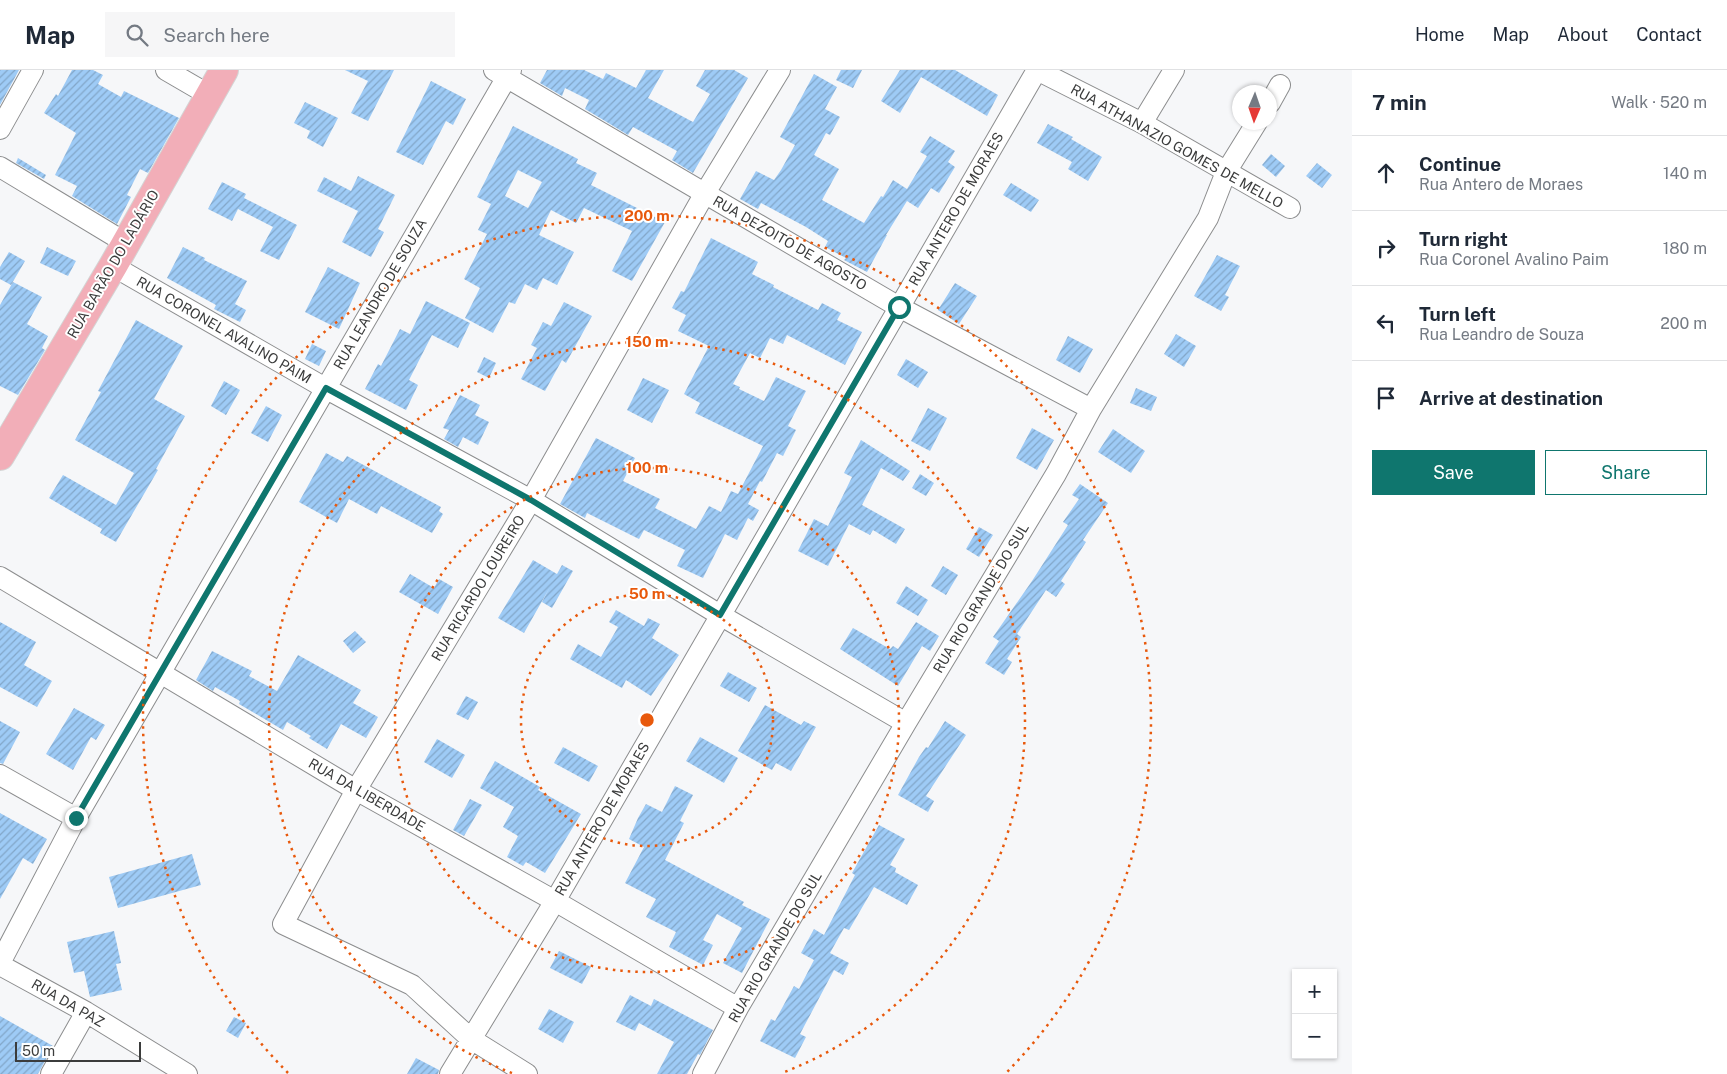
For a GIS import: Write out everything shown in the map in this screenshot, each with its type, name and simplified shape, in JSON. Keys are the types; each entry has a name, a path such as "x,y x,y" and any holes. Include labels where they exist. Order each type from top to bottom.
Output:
{"main road":[{"name":"RUA BARÃO DO LADÁRIO","path":"0,456 120,255 224,70"}],"street":[{"path":"0,129 33,70"},
{"path":"166,70 210,95"},
{"name":"RUA RICARDO LOUREIRO","path":"471,1039 412,985 282,924 356,790 531,500 705,193 780,70"},
{"name":"RUA ATHANAZIO GOMES DE MELLO","path":"1037,70 1142,123 1290,208"},
{"name":"RUA ANTERO DE MORAES","path":"450,1074 555,901 1037,70"},
{"path":"1142,123 1174,70"},
{"name":"RUA DEZOITO DE AGOSTO","path":"504,73 899,307 1091,409"},
{"name":"RUA LEANDRO DE SOUZA","path":"0,964 76,818 326,388 504,73"},
{"path":"1277,90 1280,85"},
{"name":"RUA RIO GRANDE DO SUL","path":"703,1074 738,1008 1056,474 1091,409 1208,218 1226,172 1252,130"},
{"name":"RUA CORONEL AVALINO PAIM","path":"0,167 120,255 326,388 531,500 720,615 906,723"},
{"name":"RUA DA LIBERDADE","path":"0,577 356,790 555,901 738,1008"},
{"path":"0,775 76,818"},
{"name":"RUA DA PAZ","path":"0,964 86,1012 187,1074"},
{"path":"51,1074 86,1012"},
{"path":"471,1039 527,1074"}],"building":[{"path":"0,70 19,70 0,105"},
{"path":"72,70 93,70 103,75 98,84 121,97 124,91 179,118 148,173 140,169 127,195 131,197 117,224 72,196 77,186 55,175 76,133 44,113 56,94 58,96"},
{"path":"345,70 394,70 368,121 351,113 368,81"},
{"path":"547,70 584,70 603,79 606,73 636,88 646,70 664,70 648,98 693,122 710,94 696,86 705,70 734,70 748,78 693,173 672,160 677,151 633,127 628,135 585,109 589,100 565,88 562,96 540,83"},
{"path":"841,70 862,70 853,88 836,80"},
{"path":"900,70 955,70 998,95 987,116 921,77 900,113 881,101"},
{"path":"814,74 837,87 825,109 840,117 830,135 826,133 814,155 839,169 822,200 864,223 893,180 907,189 927,156 920,152 930,136 955,151 948,162 955,167 939,193 931,188 918,208 907,201 886,235 867,272 825,247 828,241 806,227 761,203 758,209 740,199 756,171 774,180 781,170 795,145 780,137"},
{"path":"431,81 466,99 453,125 446,121 423,165 396,152"},
{"path":"305,102 338,118 323,147 307,138 310,131 294,123"},
{"path":"1048,124 1073,137 1071,139 1102,157 1088,181 1068,169 1072,162 1037,143"},
{"path":"513,126 578,159 576,163 597,173 591,185 665,222 632,281 612,271 632,231 584,208 576,223 551,210 539,235 574,252 557,285 543,278 537,290 525,284 515,304 509,302 493,333 465,318 480,288 464,279 487,234 478,230 491,204 477,197","holes":["518,170 542,182 528,208 505,196"]},
{"path":"1271,154 1285,166 1276,177 1262,165"},
{"path":"18,158 46,175 44,179 16,163"},
{"path":"1317,163 1332,175 1322,188 1306,176"},
{"path":"358,176 395,195 378,229 384,232 371,257 342,242 358,211 317,191 324,177 351,191"},
{"path":"222,182 246,194 244,198 297,225 279,260 260,251 273,227 238,209 232,221 208,209"},
{"path":"1011,183 1039,200 1031,212 1003,195"},
{"path":"711,238 758,262 752,274 818,310 822,303 841,313 837,320 862,332 845,365 787,335 783,344 770,338 760,358 750,353 733,384 740,387 739,389 764,401 776,377 806,391 788,426 796,430 783,456 777,453 748,504 759,510 753,521 748,518 737,540 725,534 703,578 677,566 685,550 644,530 639,539 587,513 585,518 560,504 596,438 635,458 623,481 660,499 655,508 696,529 709,506 721,512 731,491 738,494 763,446 695,413 700,403 684,394 709,346 678,331 686,315 672,308 681,291 684,292"},
{"path":"47,247 76,261 68,276 40,263"},
{"path":"183,247 205,258 204,260 247,281 235,304 246,310 240,322 214,309 216,305 167,278"},
{"path":"9,252 25,261 11,285 0,279 0,267"},
{"path":"1217,255 1240,266 1225,295 1229,297 1221,311 1194,296"},
{"path":"328,267 360,283 339,329 305,312"},
{"path":"13,282 42,297 27,324 48,336 42,348 45,350 18,395 0,386 0,305"},
{"path":"955,283 977,296 959,324 938,310"},
{"path":"426,301 470,323 458,348 432,335 409,380 418,385 406,410 365,389 378,364 381,366 400,329 410,334"},
{"path":"564,302 592,316 566,363 562,360 545,391 521,379 537,348 531,345 543,322 551,326"},
{"path":"136,320 183,346 154,399 185,416 156,469 158,470 116,542 100,533 102,529 49,498 63,475 116,505 134,473 75,440 101,392 98,391"},
{"path":"1176,334 1196,346 1184,367 1164,354"},
{"path":"1068,336 1093,349 1080,373 1056,360"},
{"path":"312,344 326,351 319,366 305,359"},
{"path":"484,357 496,363 489,378 477,372"},
{"path":"906,359 928,372 918,388 897,375"},
{"path":"643,378 669,390 652,423 627,410"},
{"path":"224,381 240,390 226,415 211,406"},
{"path":"1136,388 1157,397 1151,411 1130,403"},
{"path":"460,395 480,405 475,415 489,422 478,445 463,437 458,447 444,439 449,430 443,428"},
{"path":"266,406 282,415 268,442 251,433"},
{"path":"928,408 947,418 930,451 911,441"},
{"path":"1032,428 1054,440 1037,470 1016,458"},
{"path":"1113,429 1145,451 1131,473 1098,452"},
{"path":"861,440 910,471 903,481 881,468 862,505 905,529 896,544 873,530 870,535 849,524 828,566 798,551 814,519 828,526 852,477 844,473"},
{"path":"326,453 343,462 347,456 441,507 439,511 443,514 432,533 381,506 377,514 349,499 337,523 299,502"},
{"path":"920,474 934,483 926,496 912,488"},
{"path":"1080,484 1108,503 1083,540 1086,542 1061,581 1065,584 1056,597 1046,590 1017,634 1021,637 1007,659 1012,662 1004,675 985,663 999,641 993,637 1068,525 1063,522 1079,499 1072,495"},
{"path":"979,527 993,535 979,557 966,549"},
{"path":"533,560 557,574 562,565 573,571 552,608 542,602 550,587 524,633 498,618"},
{"path":"943,566 958,575 946,595 931,586"},
{"path":"410,574 434,588 439,579 453,587 438,614 399,592"},
{"path":"906,586 928,600 918,616 896,603"},
{"path":"616,610 644,626 648,618 660,624 652,638 679,655 651,696 626,680 622,688 570,659 578,644 601,657 618,627 609,622"},
{"path":"0,622 36,642 24,665 52,681 37,707 0,687"},
{"path":"916,622 939,636 930,651 922,646 898,686 840,649 853,628 890,649 893,646 898,649"},
{"path":"355,631 366,642 353,653 343,641"},
{"path":"212,651 252,671 249,676 277,691 298,655 361,690 353,703 378,717 366,738 341,724 327,749 309,738 311,736 287,722 283,730 239,704 240,701 215,687 213,691 196,680"},
{"path":"728,672 757,688 749,702 720,686"},
{"path":"466,696 478,702 468,720 456,714"},
{"path":"765,705 801,725 804,721 816,727 791,771 776,763 772,770 738,751"},
{"path":"74,708 105,725 96,740 91,737 73,770 46,754"},
{"path":"0,721 20,732 3,764 0,763"},
{"path":"945,721 966,735 926,796 934,801 928,812 898,795 919,757 926,747 928,748"},
{"path":"700,737 738,758 724,783 686,761"},
{"path":"437,739 465,755 452,778 424,762"},
{"path":"563,747 598,766 589,782 554,763"},
{"path":"495,761 540,787 538,790 581,814 545,873 526,862 523,866 507,857 518,836 503,827 514,807 480,788"},
{"path":"675,786 693,795 680,821 684,823 665,860 744,902 742,905 770,919 742,973 723,963 742,928 717,914 703,940 713,945 703,965 669,947 676,932 646,917 656,899 625,883 644,847 629,839 638,818 646,804 662,812"},
{"path":"470,799 482,805 464,836 453,830"},
{"path":"0,813 47,839 33,864 23,858 0,899"},
{"path":"879,825 905,839 890,865 896,868 895,872 918,885 907,905 874,887 849,930 844,928 830,953 849,963 843,975 834,970 800,1034 806,1037 795,1058 760,1041 771,1019 775,1021 794,986 799,989 814,960 801,953 814,929 824,935 855,875 852,873"},
{"path":"192,854 201,885 118,908 109,877"},
{"path":"114,931 121,963 116,964 122,990 90,997 84,971 74,973 67,942"},
{"path":"559,951 591,967 582,984 550,968"},
{"path":"630,995 651,1006 654,999 713,1030 700,1055 698,1054 687,1074 657,1074 674,1042 639,1023 635,1031 616,1022"},
{"path":"549,1009 574,1022 563,1043 538,1029"},
{"path":"0,1016 53,1046 38,1074 0,1074"},
{"path":"234,1017 246,1023 238,1038 226,1031"},
{"path":"416,1058 439,1070 438,1074 407,1074"}],"route":[{"path":"76,818 326,388 531,500 720,615 899,307"}]}
